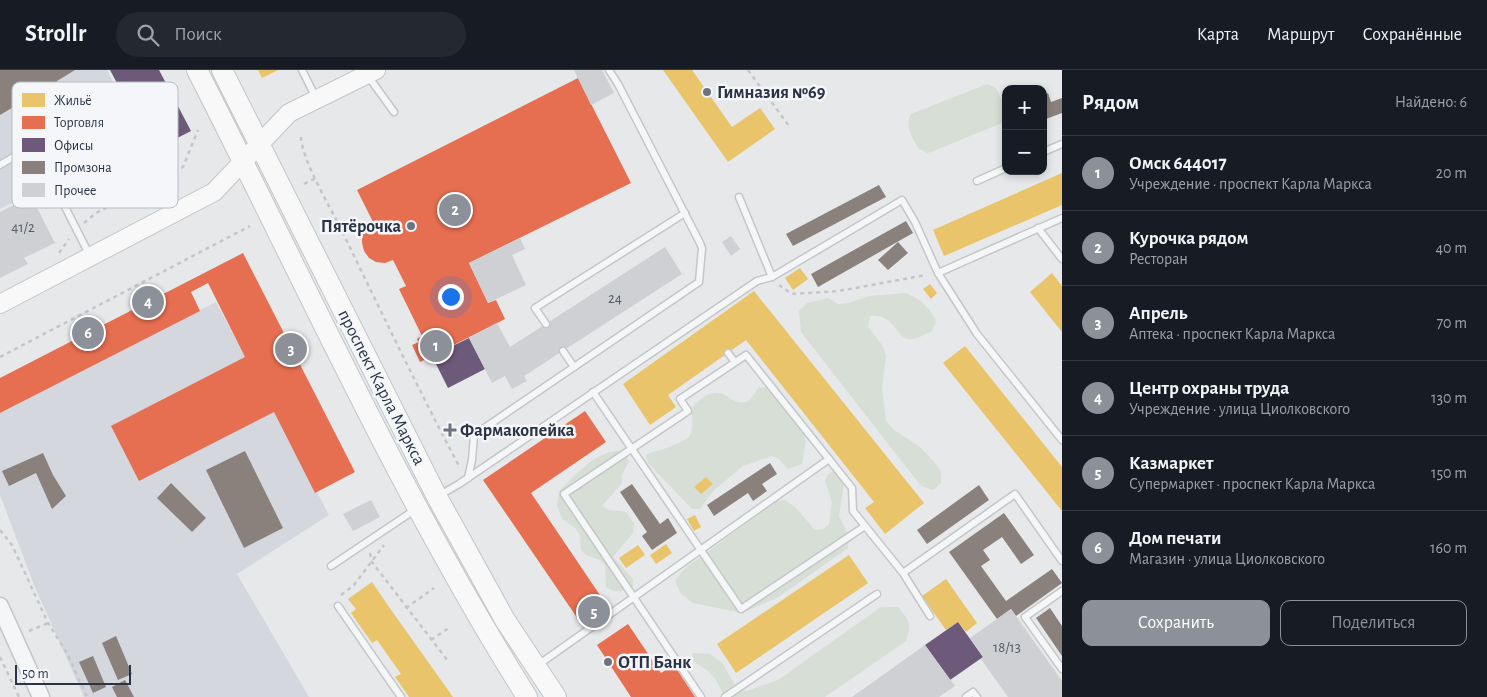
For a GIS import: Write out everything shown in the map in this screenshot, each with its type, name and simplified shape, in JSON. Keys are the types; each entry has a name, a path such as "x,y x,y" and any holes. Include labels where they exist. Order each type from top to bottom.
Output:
{"main road":[{"name":"проспект Карла Маркса","path":"196,70 417,508 486,632 527,697"},
{"name":"проспект Карла Маркса","path":"222,70 437,497 506,620 556,697"},
{"path":"0,304 214,192 259,142 289,113 371,72"},
{"path":"486,632 506,620"},
{"path":"516,678 536,667"}],"street":[{"path":"0,606 41,697"}],"lane":[{"path":"302,70 316,99"},
{"path":"467,478 472,460 474,435 699,282 702,248 623,93 609,70"},
{"path":"371,72 394,112"},
{"path":"1047,150 1062,144"},
{"path":"0,165 12,158"},
{"path":"977,181 1002,170"},
{"path":"739,197 772,277"},
{"path":"437,497 593,392 706,321 757,281 772,277 902,200 915,222 938,272 977,334 1062,440"},
{"path":"66,208 90,256"},
{"path":"546,324 535,308 685,213"},
{"path":"938,272 1062,218"},
{"path":"1038,228 1062,259"},
{"path":"563,351 574,367"},
{"path":"728,353 735,362"},
{"path":"701,697 564,494 688,411 680,399 746,355 852,488 853,511 903,573 930,616"},
{"path":"593,392 741,609 865,526"},
{"path":"536,667 829,459"},
{"path":"903,573 1015,494 1062,561"},
{"path":"331,566 417,508"},
{"path":"1062,591 1025,617 1062,669"},
{"path":"726,697 878,594"},
{"path":"338,606 400,697"},
{"path":"966,697 973,692 977,697"}],"path":[{"path":"748,70 789,126"},
{"path":"178,170 183,167 198,130"},
{"path":"301,137 301,148 401,354 467,478"},
{"path":"304,184 316,178"},
{"path":"51,258 60,253 76,229 105,208"},
{"path":"0,357 250,226"},
{"path":"792,294 840,291 891,283 938,272"},
{"path":"0,530 12,545 48,623 68,653 88,697"},
{"path":"338,606 336,600 354,585 389,539"},
{"path":"372,562 448,661"},
{"path":"406,608 434,588"},
{"path":"28,632 48,623"},
{"path":"431,640 450,627"},
{"path":"0,657 19,697"}],"shaded area":[{"path":"0,70 107,70 113,82 12,82 12,203 0,209"},
{"path":"987,84 995,87 1002,100 1002,123 927,153 919,149 912,137 908,122 911,114"},
{"path":"906,293 920,301 931,312 936,322 932,331 913,339 907,339 891,323 879,316 870,316 868,327 882,345 886,356 882,389 886,421 894,430 920,447 935,463 941,472 941,483 933,490 921,486 801,332 799,311 807,303 828,298 838,304 849,303 869,296"},
{"path":"216,302 329,515 237,574 309,697 84,697 34,585 0,495 0,413"},
{"path":"759,387 768,388 774,393 804,434 806,441 802,464 788,469 779,459 772,456 743,466 713,491 700,509 692,509 648,463 646,455 681,442 689,436 692,426 692,408 704,397 719,393 741,403 750,399"},
{"path":"618,451 624,454 629,461 622,475 622,483 602,506 609,510 626,512 634,524 633,533 613,557 633,579 633,587 619,591 606,587 605,565 600,560 586,555 581,550 580,535 575,528 562,519 557,506 559,491 586,465 601,455"},
{"path":"835,470 844,483 839,516 849,536 848,548 777,598 742,613 693,603 681,594 675,581 684,569 777,501 785,500 796,508 815,530 823,529 829,524 832,502 825,481 828,474"},
{"path":"881,607 898,607 905,616 909,623 906,641 825,697 724,697 712,675 691,660 693,653 710,654 722,663 738,690 747,691 778,680"}],"building: Жильё":[{"path":"258,70 278,70 262,78"},
{"path":"663,70 692,70 732,127 760,108 775,129 728,162"},
{"path":"1062,173 1062,205 944,256 933,230"},
{"path":"800,268 808,279 793,290 785,278"},
{"path":"1052,273 1062,286 1062,332 1030,292"},
{"path":"930,284 937,293 931,299 923,289"},
{"path":"754,291 924,503 885,534 865,508 874,502 746,340 668,395 676,407 650,425 623,384"},
{"path":"965,346 1062,467 1062,511 943,363"},
{"path":"706,477 713,484 701,494 694,487"},
{"path":"695,515 701,527 694,531 687,519"},
{"path":"666,544 672,553 656,564 650,555"},
{"path":"638,545 645,555 626,568 619,558"},
{"path":"849,555 868,583 736,673 717,644"},
{"path":"946,579 977,623 966,632 958,622 946,630 922,596"},
{"path":"372,582 453,697 409,697 395,677 401,674 377,640 372,643 351,613 356,609 348,599"}],"building: Торговля":[{"path":"578,78 631,183 469,263 488,303 496,300 505,319 420,362 412,345 419,342 417,339 422,336 399,289 406,286 393,260 385,263 376,262 369,258 364,251 362,234 373,222 357,190"},
{"path":"243,253 355,472 315,493 274,412 139,481 111,426 245,357 208,283 191,292 200,311 0,413 0,378"},
{"path":"585,411 606,442 531,493 606,604 580,622 483,480"},
{"path":"628,624 661,673 674,665 695,697 631,697 597,645"}],"building: Офисы":[{"path":"110,70 159,70 165,82 116,82"},
{"path":"178,106 191,131 178,138"},
{"path":"469,338 485,369 448,388 432,356"},
{"path":"958,622 983,657 950,680 925,645"}],"building: Промзона":[{"path":"0,70 75,70 58,82 12,82 12,108 0,115"},
{"path":"1047,93 1051,102 1062,98 1062,113 1047,119"},
{"path":"879,185 886,197 793,246 786,234"},
{"path":"906,221 913,233 818,287 811,274"},
{"path":"898,242 908,253 888,270 878,260"},
{"path":"245,451 283,528 244,548 206,470"},
{"path":"43,453 53,475 66,496 52,509 36,473 9,486 2,471"},
{"path":"770,463 777,474 762,484 767,491 753,501 748,493 714,516 707,505"},
{"path":"171,483 206,518 192,532 157,498"},
{"path":"632,484 660,524 668,518 677,533 652,550 642,536 647,532 620,492"},
{"path":"979,485 989,500 927,544 917,530"},
{"path":"1004,513 1034,555 1021,564 1002,537 983,550 990,560 981,566 1006,601 1052,569 1062,583 1016,616 1011,609 997,619 949,552"},
{"path":"1050,608 1062,626 1062,656 1036,618"},
{"path":"116,636 132,674 118,680 102,643"},
{"path":"93,656 106,687 93,693 79,662"},
{"path":"125,680 134,697 117,697 112,687"}],"building: Прочее":[{"path":"574,70 602,70 614,93 591,105"},
{"path":"12,206 12,208 37,208 55,243 24,258 28,264 0,278 0,212"},
{"path":"731,236 740,249 731,256 722,242"},
{"path":"520,238 525,249 512,255 526,285 488,303 469,263"},
{"path":"665,247 682,274 524,376 527,381 512,389 505,376 492,383 469,338 497,323 510,347"},
{"path":"371,500 380,517 353,531 343,514"},
{"path":"1011,609 1062,681 1062,697 1008,697 981,659 983,657 970,638"},
{"path":"925,645 955,686 939,697 852,697"}],"place":[{"name":"Гимназия №69","path":"707,92"},
{"name":"Курочка рядом","path":"455,210"},
{"name":"Пятёрочка","path":"411,226"},
{"name":"Центр охраны труда","path":"148,302"},
{"name":"Дом печати","path":"88,333"},
{"name":"Омск 644017","path":"436,346"},
{"name":"Апрель","path":"291,349"},
{"name":"Фармакопейка","path":"450,430"},
{"name":"Казмаркет","path":"594,612"},
{"name":"ОТП Банк","path":"608,662"}]}
